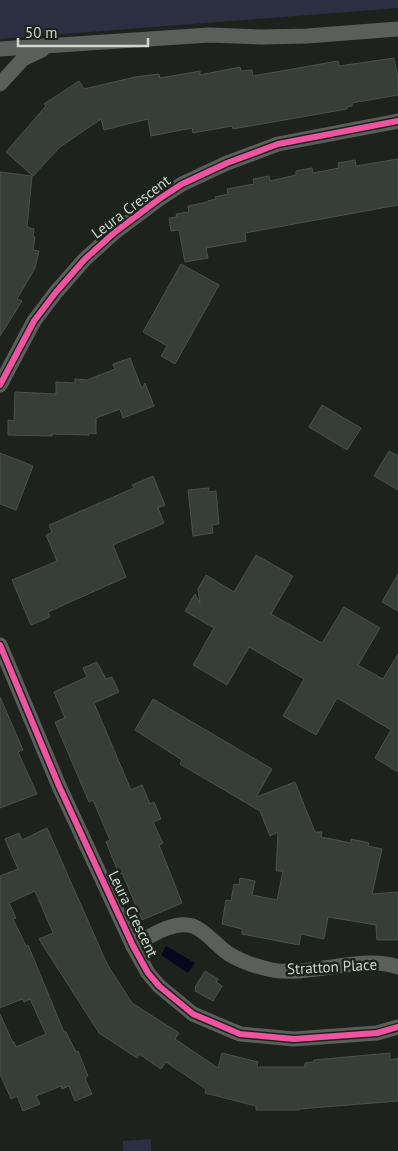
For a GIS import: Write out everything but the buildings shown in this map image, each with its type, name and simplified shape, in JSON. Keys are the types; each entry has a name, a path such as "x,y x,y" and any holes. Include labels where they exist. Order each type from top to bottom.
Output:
{"street":[{"path":"0,48 209,35 307,36 398,29"},
{"path":"0,84 23,58 50,46"},
{"name":"Leura Crescent","path":"0,385 34,321 62,285 85,259 109,237 159,199 182,184 218,167 278,144 398,121"},
{"name":"Leura Crescent","path":"0,645 59,786 133,946 148,973 159,986 193,1014 240,1034 294,1039 377,1033 398,1027"},
{"name":"Stratton Place","path":"133,946 157,933 176,926 194,926 229,954 253,965 274,970 302,970 370,963 398,966"}],"shaded area":[{"path":"0,0 398,0 398,8 0,39"},
{"path":"166,946 195,963 188,973 161,955"},
{"path":"151,1139 151,1151 123,1151 123,1141"}],"cycle path":[{"path":"0,385 34,321 56,292 85,259 115,232 159,199 182,184 227,163 278,144 398,121"},
{"path":"0,645 59,786 133,946 148,973 159,986 193,1014 240,1034 294,1039 377,1033 398,1027"}]}
